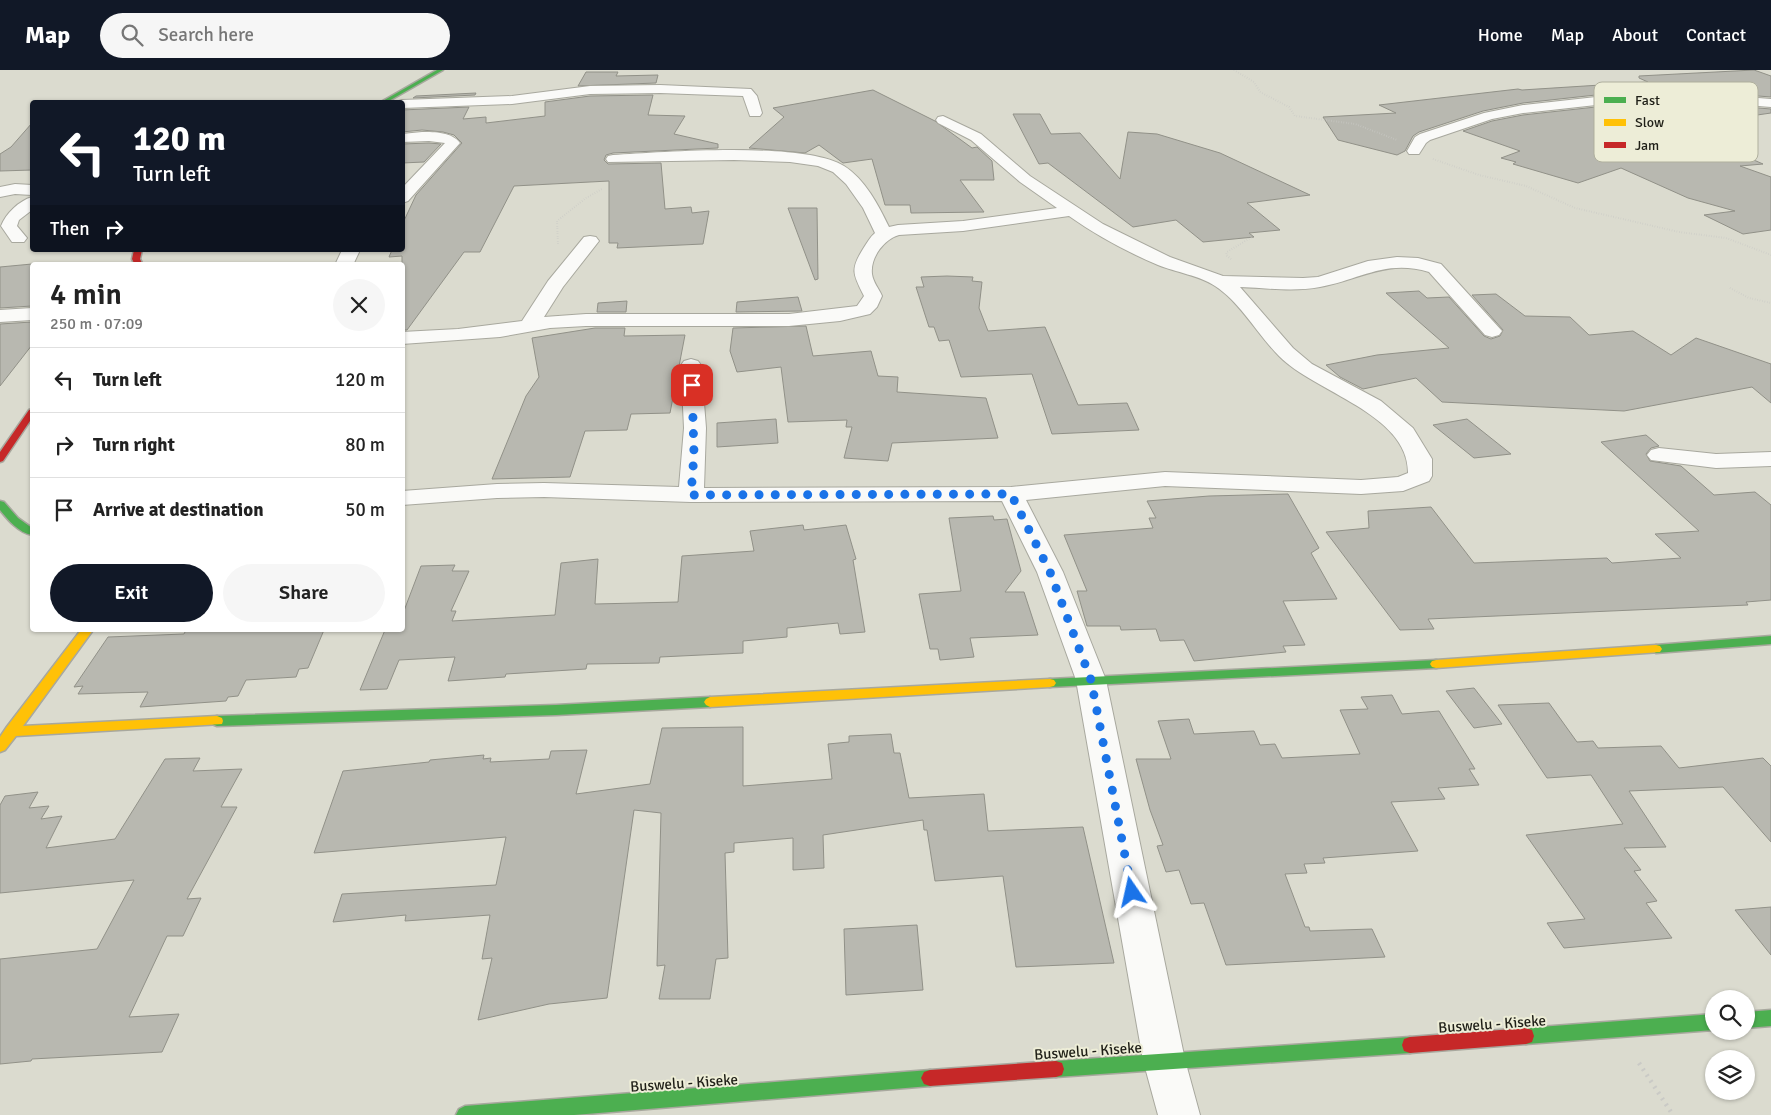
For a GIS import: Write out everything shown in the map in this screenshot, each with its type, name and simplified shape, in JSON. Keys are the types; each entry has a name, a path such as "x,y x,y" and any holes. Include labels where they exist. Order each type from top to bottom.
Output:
{"street":[{"path":"388,100 441,70"},
{"path":"405,104 512,100 590,90 701,89 746,92 751,96 755,113"},
{"path":"1414,152 1420,140 1425,137 1488,116 1523,109 1594,101"},
{"path":"1758,102 1771,103"},
{"path":"943,120 982,141 1018,174 1097,228 1164,261 1227,282 1302,284 1320,282 1368,266 1397,262 1418,262 1435,268 1492,331"},
{"path":"405,138 442,138 450,139 453,143 405,195"},
{"path":"613,159 749,156 798,158 828,164 846,175 877,218 884,234"},
{"path":"0,192 15,189 30,190"},
{"path":"25,237 12,232 9,226 12,218 30,204"},
{"path":"405,338 500,331 529,325 586,320 789,320 840,315 863,310 870,303 872,296 863,276 864,264 877,240 884,234 914,228 973,225 1071,211"},
{"path":"0,240 25,237"},
{"path":"529,325 555,285 590,241"},
{"path":"405,498 463,493 544,490 691,495 1011,494 1132,481 1165,480 1361,487 1403,484 1420,476 1420,459 1405,433 1373,406 1305,368 1286,352 1227,282"},
{"path":"0,316 30,314"},
{"path":"691,365 695,428 691,495"},
{"path":"0,459 30,415"},
{"path":"1659,455 1716,460 1771,459"},
{"path":"1011,494 1050,572 1091,680 1164,1060 1179,1115"},
{"path":"0,747 86,632"},
{"path":"12,731 183,722 556,710 1091,680 1497,661 1771,640"},
{"path":"1755,1019 1771,1018"},
{"name":"Buswelu - Kiseke","path":"465,1115 1164,1060 1705,1023"}],"path":[{"path":"1234,70 1254,82 1260,92 1288,107 1295,116 1360,125 1402,142 1414,152 1479,175 1526,186 1575,208 1679,232 1726,238 1771,255"},
{"path":"1227,282 1236,264 1226,255 1227,252 1252,237"},
{"path":"1730,288 1749,298 1771,303"},
{"path":"1618,1030 1673,1115"}],"building":[{"path":"1754,70 1771,76 1771,97 1758,96 1758,82 1648,82 1639,78 1639,76"},
{"path":"586,72 618,72 616,76 658,75 656,83 578,86"},
{"path":"1594,85 1594,95 1523,103 1483,111 1419,132 1413,136 1405,151 1397,155 1338,140 1323,117 1396,113 1379,105 1522,90"},
{"path":"873,90 935,121 972,148 977,147 992,161 994,180 960,180 984,212 911,213 910,205 885,205 872,159 843,163 819,145 805,153 749,148 784,117 773,108"},
{"path":"476,93 475,95 413,98 416,96"},
{"path":"653,95 648,115 685,116 674,134 718,144 718,148 613,153 606,155 604,160 608,164 661,163 665,209 691,207 692,213 709,211 703,244 617,248 618,243 609,243 609,181 514,186 480,252 464,252 407,330 405,330 405,262 402,262 402,256 389,257 391,252 405,252 405,219 416,195 462,143 454,135 443,132 422,130 405,132 405,110 469,107 463,119 486,117 486,123 545,116 545,102 590,96"},
{"path":"1594,107 1594,162 1758,162 1763,164 1740,166 1771,177 1771,230 1743,234 1704,215 1735,211 1688,198 1621,168 1578,183 1513,164 1516,162 1501,158 1520,151 1463,131 1492,121 1523,115"},
{"path":"1758,108 1771,109 1771,113 1758,115"},
{"path":"1013,114 1040,114 1051,134 1080,133 1120,179 1128,132 1157,134 1220,153 1310,195 1247,203 1280,230 1249,233 1254,237 1203,242 1176,220 1133,227 1048,163 1039,164"},
{"path":"30,125 30,170 0,171 0,154 11,147"},
{"path":"405,144 441,144 424,162 405,163"},
{"path":"788,208 817,208 818,279 815,280"},
{"path":"30,264 30,306 0,308 0,267"},
{"path":"921,277 973,277 972,281 982,282 979,308 988,331 1045,327 1078,405 1127,403 1139,430 1052,434 1032,374 961,377 949,340 939,341 934,327 929,327 916,287 924,287"},
{"path":"1419,291 1427,298 1449,297 1484,336 1491,339 1500,336 1503,330 1472,295 1496,294 1525,316 1570,317 1589,335 1633,331 1671,355 1696,338 1771,364 1771,403 1752,387 1624,411 1442,402 1416,378 1363,389 1340,377 1326,365 1377,355 1449,348 1386,293"},
{"path":"798,297 802,311 736,312 737,302"},
{"path":"627,301 626,312 597,312 598,303"},
{"path":"30,322 30,348 0,386 0,324"},
{"path":"806,326 813,356 871,351 878,376 898,377 897,392 986,398 998,438 892,443 888,461 844,458 852,427 846,427 847,420 788,422 781,367 737,372 730,351 733,328"},
{"path":"595,328 625,328 624,336 685,335 670,413 631,414 627,430 585,431 570,477 492,479 526,396 539,377 532,338"},
{"path":"776,419 778,443 717,447 717,423"},
{"path":"1467,419 1511,454 1474,458 1433,425"},
{"path":"1646,435 1659,446 1651,448 1646,454 1650,461 1681,466 1714,495 1755,492 1771,505 1771,600 1746,602 1748,605 1428,619 1434,629 1400,630 1326,532 1369,528 1368,511 1431,507 1474,563 1607,558 1612,563 1681,558 1655,534 1699,531 1601,442"},
{"path":"1288,494 1319,548 1311,553 1337,599 1283,601 1305,645 1283,646 1286,652 1194,661 1184,640 1160,641 1156,629 1121,630 1120,626 1087,626 1077,591 1087,591 1064,535 1153,528 1149,518 1156,518 1147,501 1209,496"},
{"path":"993,516 994,520 1007,519 1021,571 1005,592 1024,592 1038,635 970,638 974,657 940,660 938,649 930,649 919,594 961,591 949,518"},
{"path":"803,525 804,530 846,525 856,559 853,560 865,632 840,634 838,623 787,628 787,637 743,641 743,653 660,657 659,663 587,664 586,669 506,674 505,677 448,681 455,657 399,660 387,689 360,690 384,632 405,632 405,608 421,566 455,565 452,571 469,571 451,611 456,611 452,621 555,615 561,563 598,559 595,604 678,602 682,556 754,551 750,531"},
{"path":"185,632 323,632 308,668 299,669 296,677 246,680 238,696 228,697 226,701 140,707 148,692 78,694 83,686 74,687 108,637 184,634"},
{"path":"1474,688 1502,724 1474,728 1446,691"},
{"path":"1392,695 1402,714 1439,711 1475,769 1469,769 1479,785 1438,788 1445,799 1391,802 1418,851 1323,858 1325,863 1304,864 1307,873 1285,874 1305,927 1309,927 1310,931 1372,929 1385,957 1226,965 1204,903 1191,904 1179,870 1166,872 1157,846 1163,845 1150,810 1136,759 1171,759 1158,721 1189,719 1194,734 1254,731 1260,745 1275,744 1282,758 1360,754 1340,710 1368,709 1361,697"},
{"path":"1549,703 1577,742 1593,741 1598,748 1661,746 1679,768 1763,758 1771,766 1771,842 1723,787 1629,791 1666,847 1624,848 1641,870 1634,871 1657,901 1646,903 1672,938 1564,948 1547,923 1585,919 1526,835 1623,824 1591,775 1547,778 1498,705"},
{"path":"743,727 743,786 832,779 828,744 849,742 849,736 891,734 894,753 900,753 909,798 984,794 988,831 1083,827 1114,963 1016,967 1003,876 935,881 927,830 924,830 923,820 823,835 824,868 793,870 793,838 734,843 734,852 725,853 728,958 716,959 710,999 659,999 665,965 657,966 661,813 634,810 607,998 549,1004 478,1020 492,958 482,959 490,915 405,921 406,915 333,922 342,894 496,885 506,837 314,853 343,771 484,755 483,759 491,758 490,762 549,759 551,751 587,750 576,794 650,784 662,728"},
{"path":"200,758 193,771 242,769 221,807 237,807 187,899 201,898 183,936 167,936 129,1017 179,1014 162,1052 32,1059 31,1061 0,1064 0,959 97,949 134,880 0,893 0,805 5,796 38,792 29,808 49,806 41,819 62,816 46,848 115,839 165,759"},
{"path":"1771,907 1771,955 1735,910"},
{"path":"917,925 923,990 846,995 844,929"}],"traffic: fast":[{"path":"388,100 441,70"},
{"path":"0,504 14,520 30,531"},
{"path":"1656,649 1771,640"},
{"path":"1050,683 1436,664"},
{"path":"217,721 556,710 710,702"},
{"path":"1755,1019 1771,1018"},
{"path":"1526,1036 1705,1023"},
{"path":"1056,1069 1410,1045"},
{"path":"465,1115 930,1078"}],"traffic: slow":[{"path":"0,747 86,632"},
{"path":"1436,664 1656,649"},
{"path":"710,702 1050,683"},
{"path":"11,731 217,721"}],"traffic: jam":[{"path":"138,252 136,259 138,262"},
{"path":"0,459 30,415"},
{"path":"1410,1045 1526,1036"},
{"path":"930,1078 1056,1069"}],"route":[{"path":"692,385 695,428 691,495 833,493 1011,494 1050,572 1091,680 1132,892"}]}
